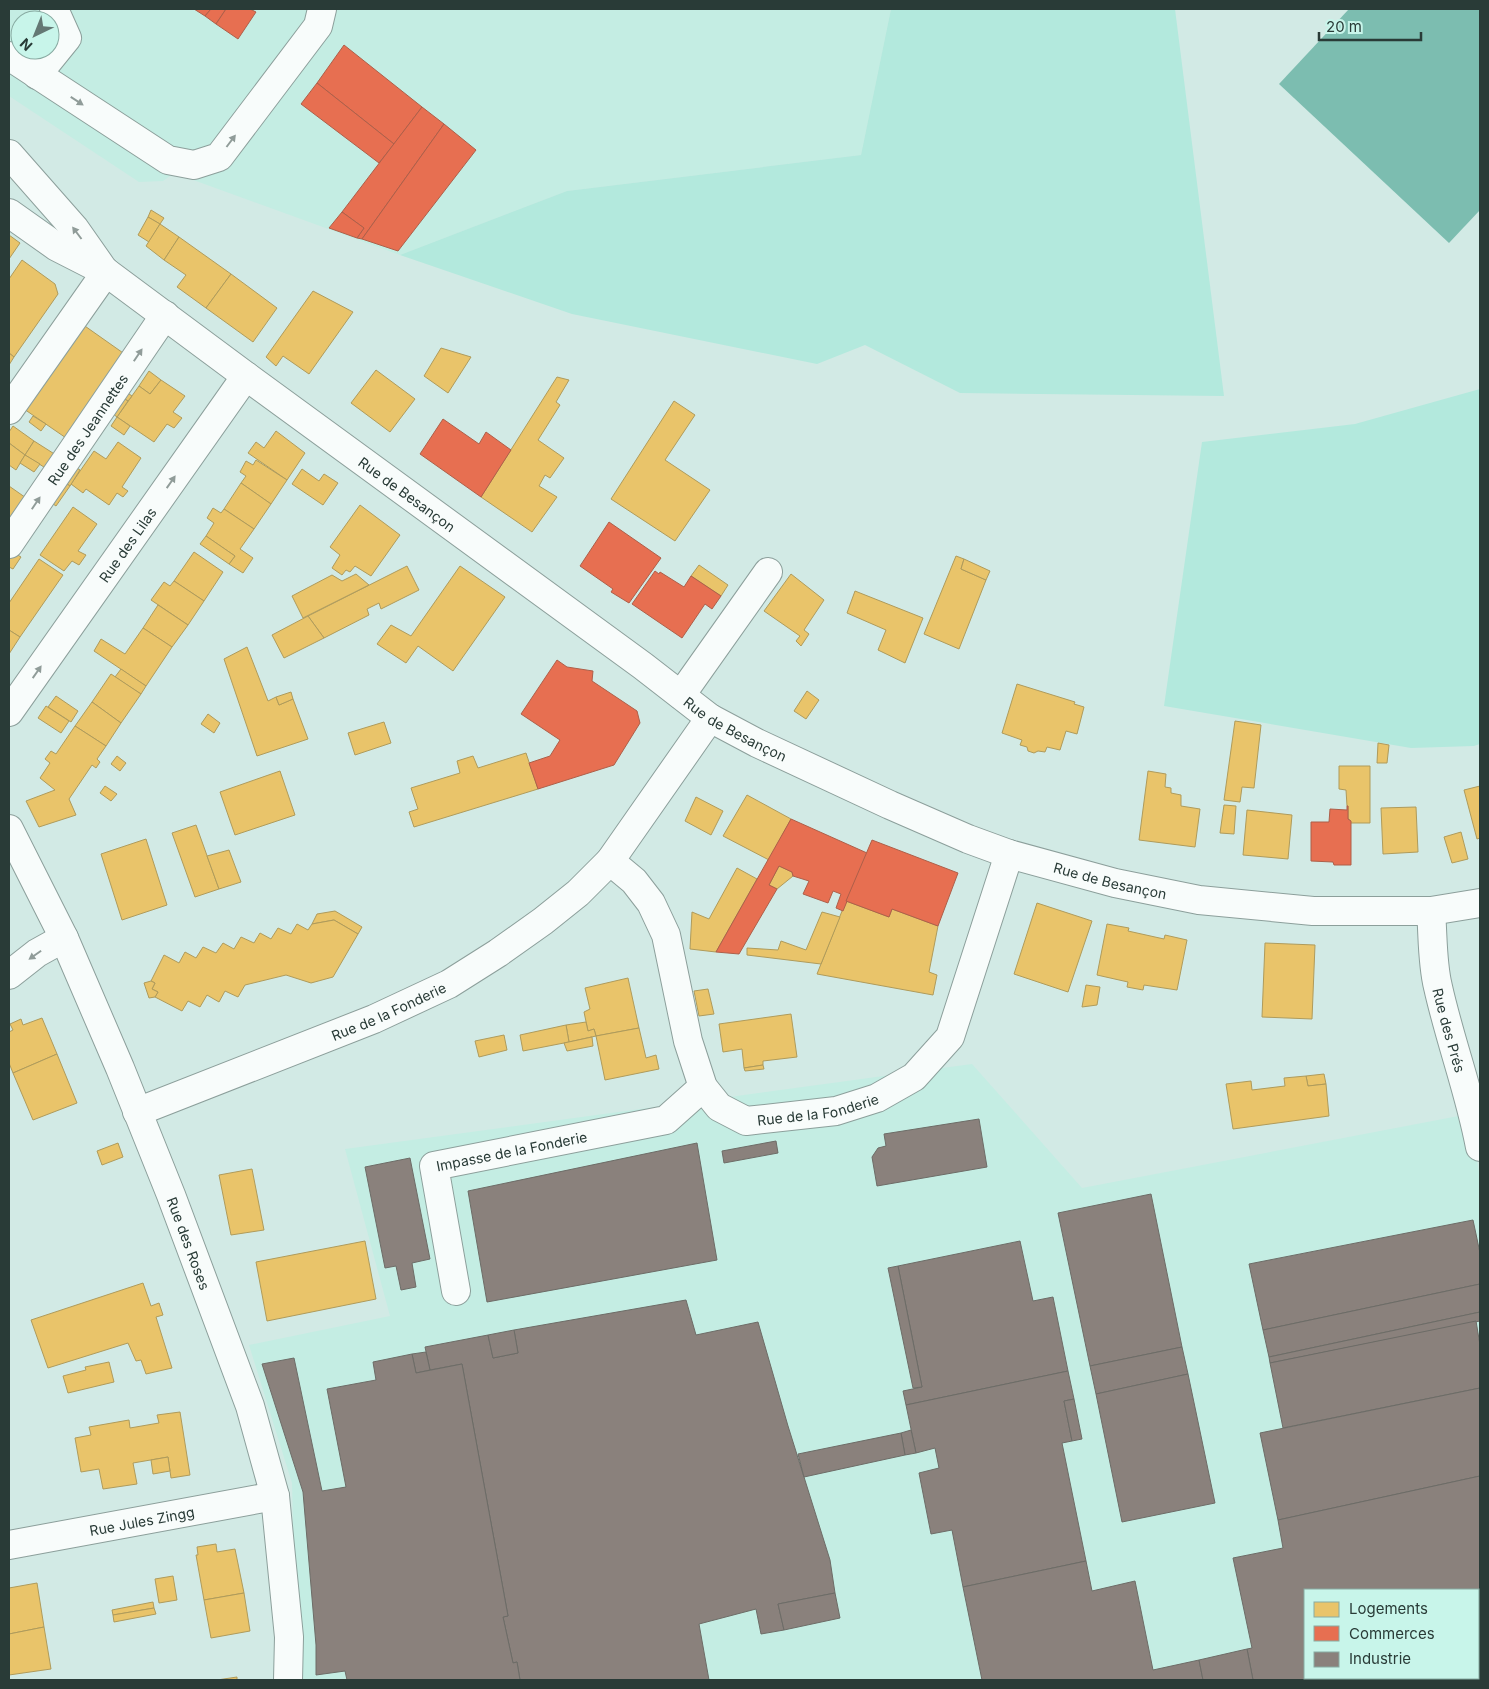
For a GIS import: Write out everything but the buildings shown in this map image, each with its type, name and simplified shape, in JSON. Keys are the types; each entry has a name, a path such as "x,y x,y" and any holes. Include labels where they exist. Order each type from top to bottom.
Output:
{"street":[{"path":"36,75 67,38 54,9"},
{"path":"9,56 168,160 194,165 219,157 318,26 322,9"},
{"name":"Rue de Besançon","path":"9,154 75,229 106,272"},
{"name":"Rue de Besançon","path":"9,213 57,247 106,272 643,666 710,718 757,743 968,839 1009,854 1115,883 1199,900 1313,911 1431,911 1480,903"},
{"path":"9,410 106,272"},
{"name":"Rue des Jeannettes","path":"9,544 165,315"},
{"name":"Rue des Lilas","path":"9,712 246,376"},
{"path":"681,695 768,572"},
{"name":"Rue de la Fonderie","path":"137,1112 374,1019 449,984 498,953 578,893 610,861 710,718"},
{"name":"Rue des Roses","path":"9,829 64,938 137,1112 174,1204 250,1406 274,1496 289,1636 288,1680"},
{"name":"Rue de la Fonderie","path":"610,861 634,881 652,903 666,935 688,1041 703,1086 719,1108 746,1121 836,1111 877,1098 914,1077 950,1037 1009,854"},
{"name":"Rue des Prés","path":"1431,911 1438,986 1474,1113 1480,1147"},
{"path":"9,975 37,953 64,938"},
{"name":"Impasse de la Fonderie","path":"456,1291 434,1166 666,1120 703,1086"},
{"name":"Rue Jules Zingg","path":"9,1546 274,1496"}],"shaded area":[{"path":"9,9 891,9 861,155 567,191 400,255 174,173 163,181 139,182 9,96"},
{"path":"891,9 1175,9 1224,396 960,393 865,345 817,364 572,314 400,255 567,191 861,155"},
{"path":"1349,9 1480,9 1480,210 1449,243 1279,84"},
{"path":"1480,389 1480,744 1474,746 1411,748 1164,706 1202,442 1355,424"},
{"path":"972,1064 1082,1188 1469,1114 1480,1178 1480,1680 297,1680 292,1483 249,1345 390,1316 345,1149"}]}
